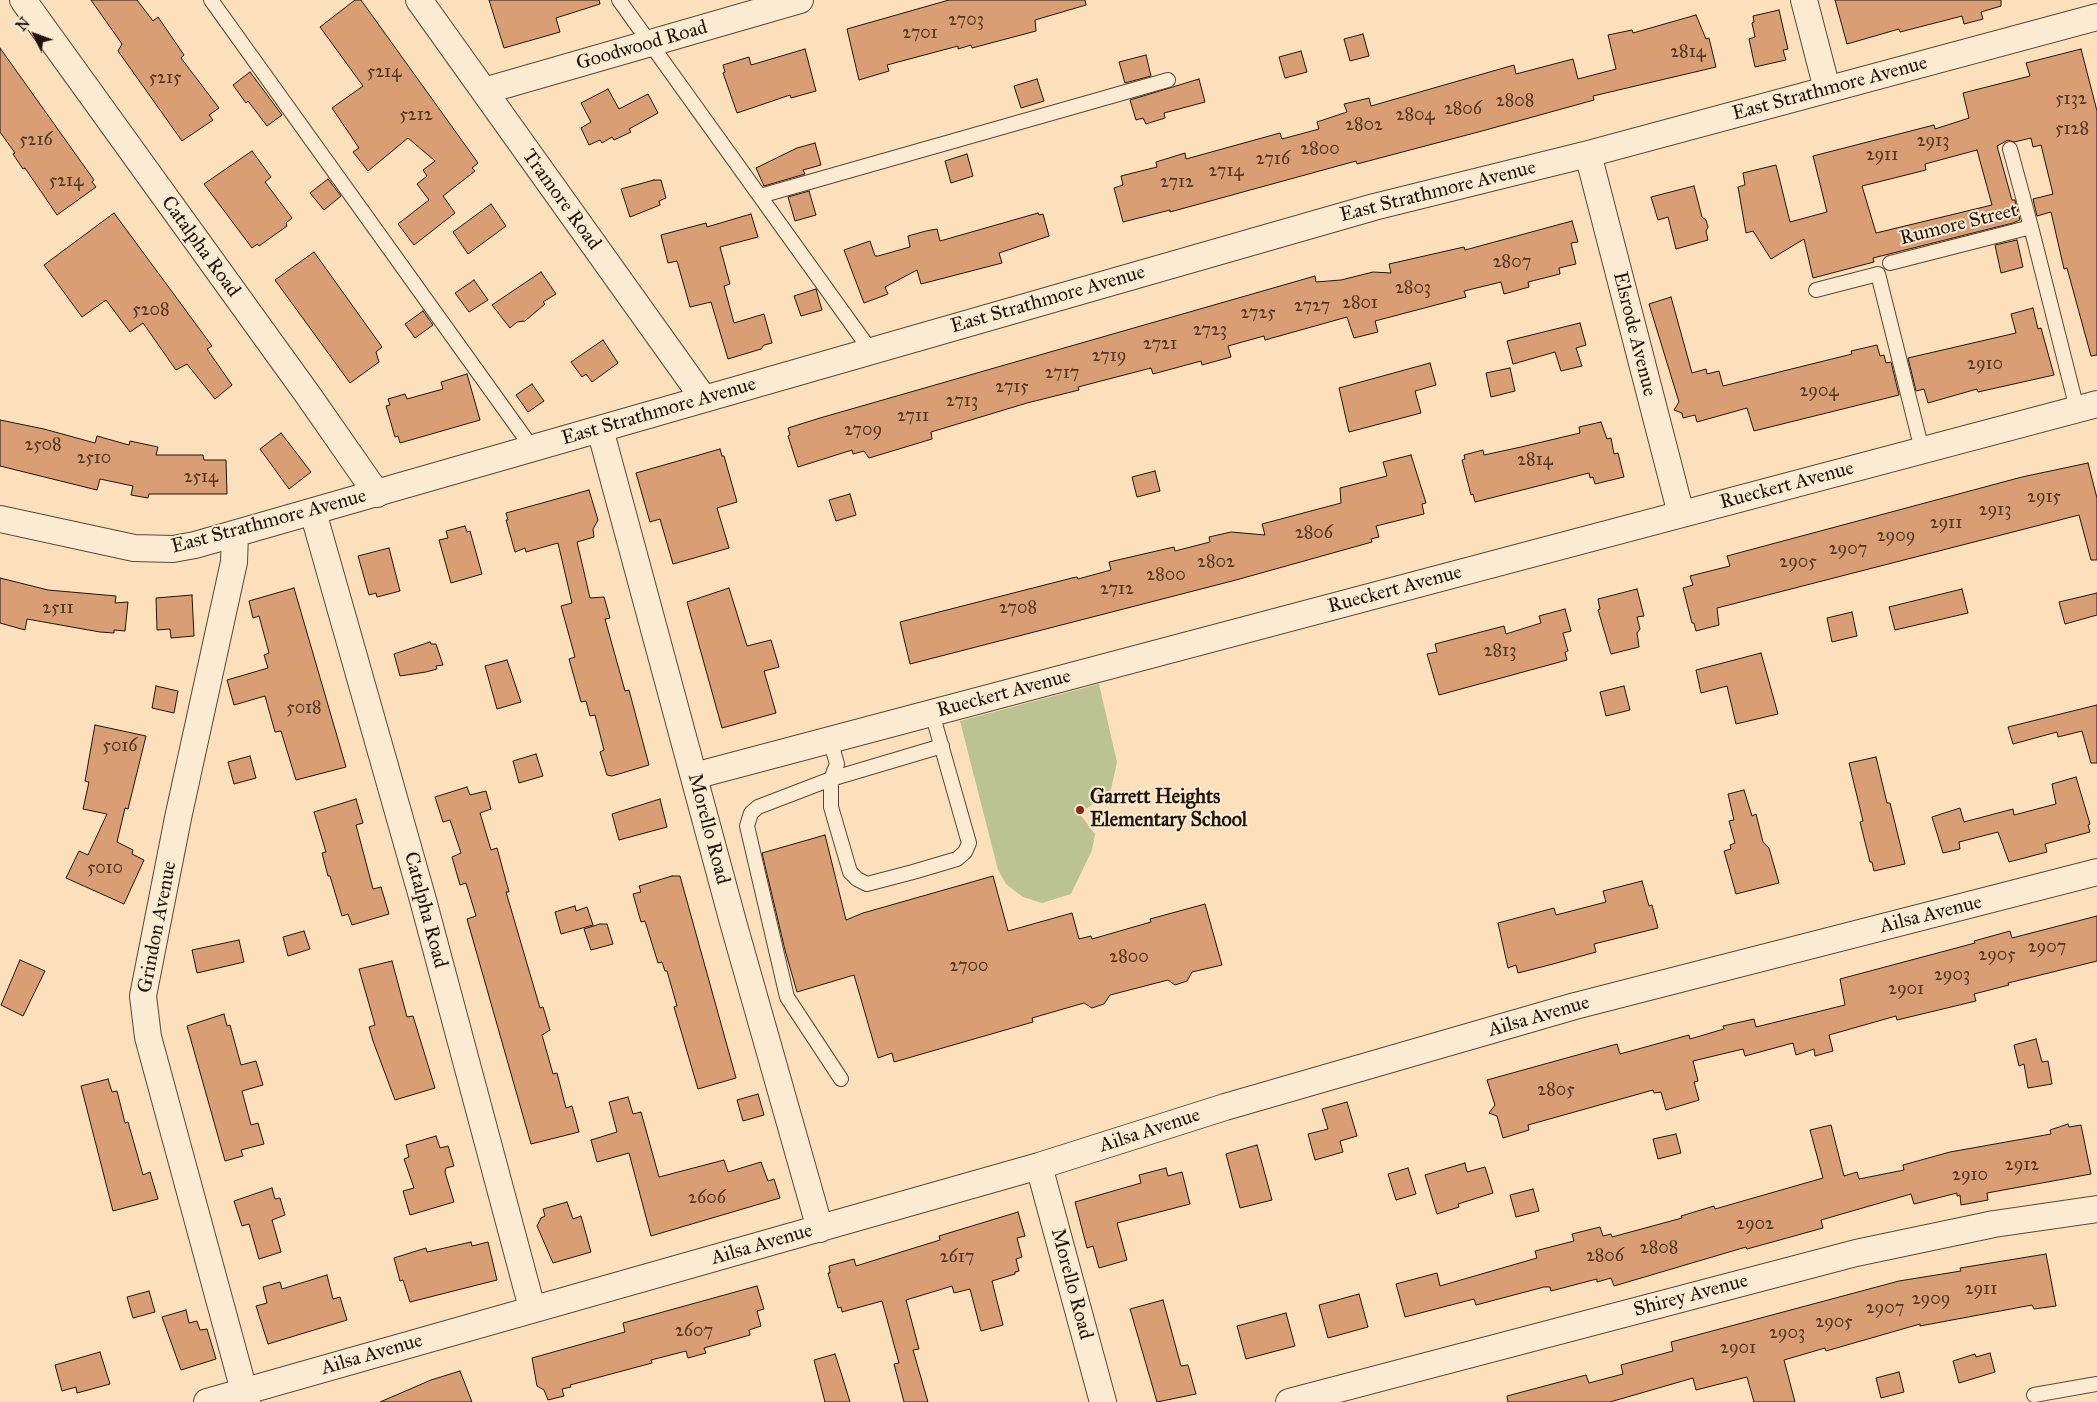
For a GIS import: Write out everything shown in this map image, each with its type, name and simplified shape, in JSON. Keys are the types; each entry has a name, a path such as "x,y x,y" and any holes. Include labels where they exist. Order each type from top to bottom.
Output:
{"street":[{"name":"Catalpha Road","path":"23,0 308,395 377,494"},
{"name":"Tramore Road","path":"419,0 704,399"},
{"name":"Goodwood Road","path":"484,91 800,0"},
{"path":"1804,0 1827,89"},
{"name":"East Strathmore Avenue","path":"0,519 113,544 153,550 173,549 235,534 377,494 1374,207 1588,154 2097,17"},
{"name":"Elsrode Avenue","path":"1588,154 1681,514"},
{"name":"Rueckert Avenue","path":"694,776 2087,407"},
{"name":"Morello Road","path":"600,429 820,1229"},
{"name":"Catalpha Road","path":"313,512 420,891 532,1308"},
{"name":"Grindon Avenue","path":"235,534 234,562 178,818 143,996 148,1037 245,1397"},
{"name":"Ailsa Avenue","path":"207,1402 245,1397 532,1308 820,1229 1038,1166 1225,1107 1574,1006 2097,872"},
{"name":"Morello Road","path":"1038,1166 1103,1402"},
{"name":"Shirey Avenue","path":"1289,1402 1856,1253 1994,1224 2097,1209"}],"lane":[{"path":"211,0 533,449"},
{"path":"619,0 871,351"},
{"path":"760,196 1168,80"},
{"path":"2010,149 2031,227"},
{"name":"Rumore Street","path":"1890,262 2031,227 2087,407"},
{"path":"1816,290 1878,274 1922,450"},
{"path":"830,740 837,764 832,779 831,807 850,872 857,880 867,884 913,872 957,859 965,852 969,843 932,713"},
{"path":"841,1079 787,997 747,826 751,814 758,807 832,779 942,746"},
{"path":"2034,1395 2097,1384"}],"green space":[{"path":"1099,684 1117,762 1110,794 1079,813 1095,834 1092,850 1071,894 1042,903 1023,897 1006,884 998,870 960,721"}],"building":[{"path":"91,0 137,0 153,21 158,17 184,55 181,58 219,108 209,115 213,120 182,141 118,51 122,44"},
{"path":"355,0 361,0 478,163 472,168 475,171 443,196 455,213 414,245 398,224 429,200 417,184 427,176 423,170 435,161 408,138 368,171 353,152 359,148 332,108 363,86 320,27"},
{"path":"489,0 599,0 600,4 556,18 560,32 504,48"},
{"path":"949,0 1085,0 1086,5 1035,20 1036,31 972,48 971,45 958,49 958,46 887,65 889,71 859,80 847,29"},
{"path":"1835,0 2001,0 2001,6 1981,12 1983,19 1964,24 1962,16 1900,32 1899,29 1847,44"},
{"path":"1779,10 1788,49 1783,50 1786,60 1755,67 1749,39 1755,37 1752,23 1754,22 1753,16"},
{"path":"1696,15 1706,39 1709,38 1716,67 1593,96 1594,100 1357,164 1356,161 1170,212 1170,210 1123,222 1114,188 1123,185 1121,176 1157,167 1156,162 1185,153 1186,159 1280,133 1282,139 1319,129 1317,122 1347,112 1344,104 1369,98 1371,106 1514,65 1516,74 1573,59 1578,79 1616,69 1608,35 1632,30 1633,33"},
{"path":"1363,34 1369,56 1350,61 1344,39"},
{"path":"0,48 94,180 92,182 96,187 57,215 25,168 23,169 13,154 15,153 0,132"},
{"path":"805,49 816,91 791,98 790,95 737,113 723,73 725,72 723,65 749,57 751,65"},
{"path":"2081,49 2097,111 2097,355 2091,356 2067,268 2064,269 2051,212 2037,216 2033,199 2053,194 2041,145 2033,147 2031,138 2014,142 2008,140 1997,146 2012,200 2015,200 2020,220 2013,223 1873,258 1874,262 1813,278 1804,239 1771,259 1753,231 1746,233 1738,187 1745,185 1743,173 1776,165 1790,222 1827,212 1813,156 1934,125 1935,129 1969,118 1963,93 2030,76 2026,63","holes":["1977,150 1992,205 1876,233 1862,186 1926,170 1925,164"]},
{"path":"1301,51 1307,72 1285,78 1279,57"},
{"path":"1146,55 1151,76 1125,83 1119,62"},
{"path":"250,72 282,115 267,126 233,85"},
{"path":"1037,79 1044,101 1021,108 1014,86"},
{"path":"1199,79 1205,102 1164,113 1165,118 1146,124 1143,118 1136,120 1130,100"},
{"path":"608,89 619,109 648,94 658,113 629,129 631,132 614,140 612,137 602,143 600,140 589,145 581,128 591,122 581,103"},
{"path":"815,143 821,165 803,170 805,174 764,186 756,168 797,148"},
{"path":"252,151 271,177 265,182 292,218 286,223 287,226 259,246 257,244 252,248 204,184"},
{"path":"967,154 973,176 951,183 945,161"},
{"path":"328,179 341,196 324,210 310,193"},
{"path":"654,180 661,180 666,198 659,201 660,205 630,217 621,189"},
{"path":"1694,186 1702,217 1706,220 1708,227 1706,231 1708,240 1676,249 1668,217 1658,220 1651,197"},
{"path":"809,191 816,215 795,221 788,197"},
{"path":"491,204 506,226 468,254 453,232"},
{"path":"114,213 212,346 207,349 232,385 215,399 187,364 176,370 143,323 130,332 106,300 82,317 44,265"},
{"path":"1038,213 1039,215 1043,214 1049,236 999,253 1002,263 921,284 917,270 885,287 888,294 864,303 844,250 870,241 875,256 878,256 910,247 908,236 926,231 937,229 940,241"},
{"path":"751,214 758,237 720,247 730,284 724,286 734,323 764,314 772,343 764,345 761,349 728,359 711,302 690,307 677,261 668,263 661,235 706,223 707,227"},
{"path":"1572,221 1578,242 1571,243 1576,264 1559,268 1560,274 1528,282 1529,287 1504,294 1501,282 1464,291 1466,297 1375,321 1378,332 1354,338 1347,317 1265,340 1264,336 1228,346 1231,357 1202,365 1201,361 1153,374 1151,368 1078,387 1079,390 1027,403 931,432 932,439 869,458 864,451 853,454 852,450 798,467 788,436 790,435 788,428 820,418 1315,276 1316,282 1341,280 1373,272 1391,273 1389,264 1464,247 1465,250"},
{"path":"2017,240 2023,267 2001,273 1995,245"},
{"path":"314,252 382,347 376,352 379,362 350,383 275,280"},
{"path":"541,272 556,294 543,302 545,304 525,321 517,322 510,328 492,305"},
{"path":"474,280 488,300 469,312 455,293"},
{"path":"816,289 822,310 801,316 794,296"},
{"path":"1671,297 1692,373 1706,369 1707,374 1719,371 1723,386 1852,354 1851,351 1877,345 1880,356 1884,355 1886,363 1891,362 1899,395 1754,431 1747,408 1697,422 1695,415 1683,418 1682,413 1674,410 1679,402 1649,304"},
{"path":"2033,308 2038,329 2041,328 2054,375 1978,392 1977,389 1928,403 1924,389 1916,391 1908,358 2016,333 2011,314"},
{"path":"423,311 433,325 415,338 405,324"},
{"path":"1580,323 1586,345 1576,348 1582,366 1561,371 1555,352 1513,364 1507,341"},
{"path":"603,340 618,363 592,382 586,374 582,377 571,362"},
{"path":"1430,363 1436,385 1415,391 1421,413 1349,432 1339,388"},
{"path":"1510,368 1515,391 1491,397 1486,373"},
{"path":"467,374 480,420 400,443 398,436 395,437 386,406 390,405 388,399 405,394 407,399 443,389 441,382"},
{"path":"532,384 544,401 528,412 516,395"},
{"path":"0,420 44,429 95,443 97,436 129,445 130,441 158,447 156,455 203,455 204,460 226,460 227,494 149,494 148,498 131,495 133,486 100,479 97,490 0,466"},
{"path":"1601,422 1607,439 1611,438 1614,454 1618,453 1624,477 1595,484 1593,477 1590,478 1589,473 1475,502 1473,494 1471,495 1462,460 1465,459 1464,455 1483,450 1484,455 1580,433 1579,427"},
{"path":"281,433 311,472 289,489 260,449"},
{"path":"720,449 722,456 724,456 737,502 717,508 729,548 673,564 660,519 650,522 636,473"},
{"path":"1411,455 1426,503 1422,504 1424,514 1376,526 1379,537 1371,539 1372,542 1236,580 910,664 900,622 1072,578 1077,577 1078,579 1111,570 1109,562 1174,547 1175,551 1210,542 1209,537 1231,532 1265,535 1262,524 1341,503 1340,488 1387,476 1383,462"},
{"path":"2088,463 2097,498 2097,560 2091,560 2079,515 1717,608 1719,625 1696,631 1694,623 1692,623 1683,588 1693,585 1690,576 1730,566 1727,556 2022,477"},
{"path":"1155,471 1160,491 1137,497 1132,477"},
{"path":"589,490 598,520 593,529 594,537 577,542 590,598 604,597 610,618 605,619 625,691 629,690 649,765 612,776 607,775 600,752 604,750 595,715 590,716 586,701 581,702 569,659 575,657 561,606 572,603 558,543 526,552 525,548 515,552 506,520 508,520 506,513"},
{"path":"850,494 856,515 836,521 829,500"},
{"path":"465,526 467,532 470,531 482,574 451,583 439,540 448,538 446,531"},
{"path":"389,548 400,591 377,597 376,593 369,595 358,556"},
{"path":"0,578 48,590 116,596 115,603 128,602 125,631 114,630 114,633 100,632 27,619 25,630 0,623"},
{"path":"294,588 346,767 296,780 281,731 275,732 265,696 234,705 227,680 268,668 264,655 269,653 259,616 253,618 249,601"},
{"path":"729,588 747,646 771,640 779,667 764,671 776,713 722,728 687,602"},
{"path":"1637,589 1644,616 1637,617 1640,629 1637,633 1639,647 1611,654 1598,610 1600,609 1598,599"},
{"path":"1962,589 1968,613 1895,630 1889,607"},
{"path":"2097,593 2097,615 2065,624 2059,602"},
{"path":"192,595 194,636 171,638 170,629 157,630 156,598"},
{"path":"1565,609 1571,631 1563,633 1568,651 1565,652 1567,660 1439,695 1427,654 1437,652 1435,644 1504,626 1506,634 1541,623 1539,616"},
{"path":"1852,612 1857,636 1832,642 1827,618"},
{"path":"430,642 431,644 436,644 443,665 436,666 437,669 426,672 400,676 394,654"},
{"path":"1761,653 1778,714 1736,724 1727,686 1701,693 1696,670"},
{"path":"507,660 521,702 497,709 485,666"},
{"path":"156,686 178,691 174,713 152,708"},
{"path":"1624,686 1630,710 1606,716 1600,692"},
{"path":"2097,705 2097,763 2091,763 2082,731 2058,737 2057,732 2013,744 2008,727"},
{"path":"95,725 146,736 128,809 125,808 117,842 133,850 132,854 144,860 124,904 66,878 79,851 88,855 107,814 83,809 89,782 85,781"},
{"path":"536,754 543,776 519,783 513,761"},
{"path":"250,756 256,778 234,784 228,762"},
{"path":"1876,757 1905,864 1874,871 1860,822 1863,821 1849,763"},
{"path":"2076,777 2090,824 2088,825 2090,832 2045,844 2047,852 2009,862 1998,832 1959,842 1960,849 1943,853 1932,817 1960,808 1964,822 2013,809 2014,815 2056,804 2052,784"},
{"path":"467,787 470,795 486,791 491,809 480,813 491,850 497,848 509,892 506,892 540,1008 543,1007 550,1030 542,1035 553,1074 557,1073 566,1108 572,1106 579,1132 531,1144 467,919 476,916 466,883 460,885 452,857 461,853 450,820 443,822 435,797"},
{"path":"1744,790 1752,816 1756,814 1763,842 1769,848 1779,883 1736,894 1724,851 1731,849 1730,845 1735,843 1729,821 1734,820 1728,794"},
{"path":"356,799 363,823 356,825 373,889 381,887 389,914 352,925 348,914 342,916 330,876 328,876 322,853 326,852 314,812"},
{"path":"660,799 667,827 619,840 612,814"},
{"path":"825,835 846,920 863,913 993,876 1008,931 1072,913 1079,939 1091,936 1092,939 1151,922 1150,919 1205,904 1222,965 1192,972 1187,981 1175,985 1168,980 1110,995 1104,1004 1092,1008 1084,1003 1032,1018 1033,1022 894,1062 892,1053 878,1058 854,975 797,992 785,950 762,853"},
{"path":"672,876 680,876 736,1078 698,1089 674,1007 677,1006 667,971 665,971 662,962 658,963 645,921 641,922 633,894 641,892 639,886"},
{"path":"1642,881 1649,906 1652,905 1658,928 1594,944 1596,952 1553,964 1518,973 1516,965 1508,968 1498,923 1554,908 1556,915 1606,902 1603,891"},
{"path":"575,906 576,911 587,907 593,925 561,934 555,912"},
{"path":"2097,916 2097,961 2008,983 2009,985 1974,994 1976,1001 1897,1020 1896,1016 1829,1035 1833,1051 1815,1056 1814,1049 1796,1055 1793,1043 1745,1056 1743,1049 1693,1061 1698,1081 1694,1082 1699,1100 1666,1110 1661,1092 1654,1093 1653,1090 1528,1125 1529,1130 1503,1138 1497,1116 1489,1113 1495,1105 1487,1080 1617,1044 1620,1054 1689,1035 1690,1039 1724,1029 1723,1026 1754,1019 1756,1027 1845,1005 1840,979 1975,943 1974,941 2010,931 2012,938"},
{"path":"607,924 613,944 591,950 584,929"},
{"path":"304,931 310,949 288,956 283,937"},
{"path":"239,940 244,962 197,973 192,950"},
{"path":"20,960 45,971 23,1016 1,1005"},
{"path":"392,961 407,1017 413,1016 435,1088 395,1100 369,1027 375,1025 359,969"},
{"path":"224,1014 227,1026 230,1025 241,1065 256,1061 263,1085 242,1091 251,1125 258,1123 264,1144 241,1150 243,1156 225,1161 187,1026"},
{"path":"2036,1039 2042,1062 2048,1061 2052,1084 2028,1088 2024,1064 2019,1066 2014,1045"},
{"path":"108,1079 112,1092 117,1091 125,1123 128,1122 143,1175 150,1172 158,1199 113,1211 81,1086"},
{"path":"758,1094 764,1115 743,1121 737,1100"},
{"path":"628,1097 633,1114 641,1112 659,1177 724,1160 728,1172 761,1162 768,1181 774,1179 780,1198 651,1236 629,1153 597,1162 591,1140 617,1132 609,1102"},
{"path":"1347,1102 1357,1136 1340,1141 1343,1152 1315,1160 1308,1134 1328,1129 1322,1109"},
{"path":"2068,1124 2069,1127 2081,1125 2091,1174 1987,1193 1988,1200 1961,1205 1960,1195 1957,1196 1957,1193 1914,1204 1911,1194 1821,1220 1823,1228 1747,1249 1746,1247 1614,1286 1611,1278 1597,1282 1597,1279 1551,1291 1550,1287 1544,1287 1476,1305 1474,1299 1405,1317 1396,1284 1437,1273 1440,1286 1537,1258 1535,1251 1574,1241 1572,1234 1600,1227 1603,1236 1611,1234 1612,1237 1682,1218 1681,1216 1714,1206 1715,1209 1823,1178 1810,1130 1831,1125 1844,1176 1857,1172 1859,1179 1904,1170 1903,1165 1950,1152 2051,1134 2050,1130"},
{"path":"1676,1134 1681,1153 1658,1159 1653,1139"},
{"path":"436,1136 440,1148 448,1146 454,1166 446,1168 445,1172 454,1202 410,1215 403,1191 414,1188 404,1159 409,1157 406,1145"},
{"path":"1257,1145 1272,1200 1240,1208 1226,1154"},
{"path":"1465,1163 1467,1172 1485,1167 1493,1193 1458,1204 1459,1207 1437,1214 1425,1175"},
{"path":"1166,1168 1168,1176 1182,1172 1190,1204 1117,1223 1127,1260 1099,1268 1093,1246 1087,1248 1075,1202 1141,1183 1139,1175"},
{"path":"1408,1168 1416,1194 1396,1200 1388,1174"},
{"path":"272,1188 275,1199 280,1198 285,1215 272,1220 281,1252 259,1259 249,1224 242,1226 234,1201"},
{"path":"1533,1189 1539,1211 1516,1217 1510,1195"},
{"path":"567,1202 573,1219 581,1216 591,1252 553,1263 537,1226 541,1218 545,1216 543,1209"},
{"path":"1018,1212 1025,1236 1017,1238 1022,1257 1016,1259 1019,1271 992,1281 1003,1325 981,1331 970,1289 954,1293 952,1286 906,1300 919,1349 913,1350 928,1402 904,1402 894,1364 899,1363 882,1301 842,1312 841,1307 838,1308 828,1273 830,1273 829,1266 854,1259 856,1266 940,1240 939,1236"},
{"path":"471,1242 472,1246 488,1242 497,1280 410,1302 403,1280 400,1281 394,1258 426,1248 427,1252"},
{"path":"2046,1254 2056,1306 2034,1309 2032,1305 1920,1326 1920,1324 1826,1351 1825,1348 1784,1360 1795,1402 1754,1402 1747,1377 1696,1390 1693,1378 1610,1402 1508,1402 1507,1396 1586,1375 1589,1383 1623,1374 1621,1365 1673,1351 1671,1342 1899,1281 1961,1271 1960,1268"},
{"path":"327,1275 333,1299 340,1297 347,1320 268,1344 256,1306 267,1303 263,1287 280,1282 282,1289"},
{"path":"757,1286 764,1309 757,1311 761,1326 749,1330 750,1335 704,1348 706,1353 688,1358 686,1351 651,1360 652,1363 570,1385 571,1387 562,1389 564,1396 548,1400 544,1390 537,1386 532,1358 625,1332 623,1323"},
{"path":"149,1291 155,1312 133,1318 127,1297"},
{"path":"1359,1294 1368,1327 1328,1338 1319,1305"},
{"path":"1163,1300 1181,1366 1188,1365 1196,1394 1157,1402 1130,1309"},
{"path":"186,1310 189,1323 197,1321 200,1330 207,1329 216,1359 181,1370 162,1317"},
{"path":"1286,1313 1295,1346 1246,1359 1237,1326"},
{"path":"100,1352 110,1384 77,1393 76,1387 62,1391 55,1365"},
{"path":"1990,1353 1995,1372 1959,1383 1953,1361 1975,1354 1976,1357"},
{"path":"835,1354 850,1402 825,1402 814,1360"},
{"path":"460,1371 472,1402 380,1402 431,1380"},
{"path":"1899,1372 1904,1392 1881,1398 1876,1378"}],"place":[{"name":"Garrett Heights Elementary School","path":"1080,810"}]}
